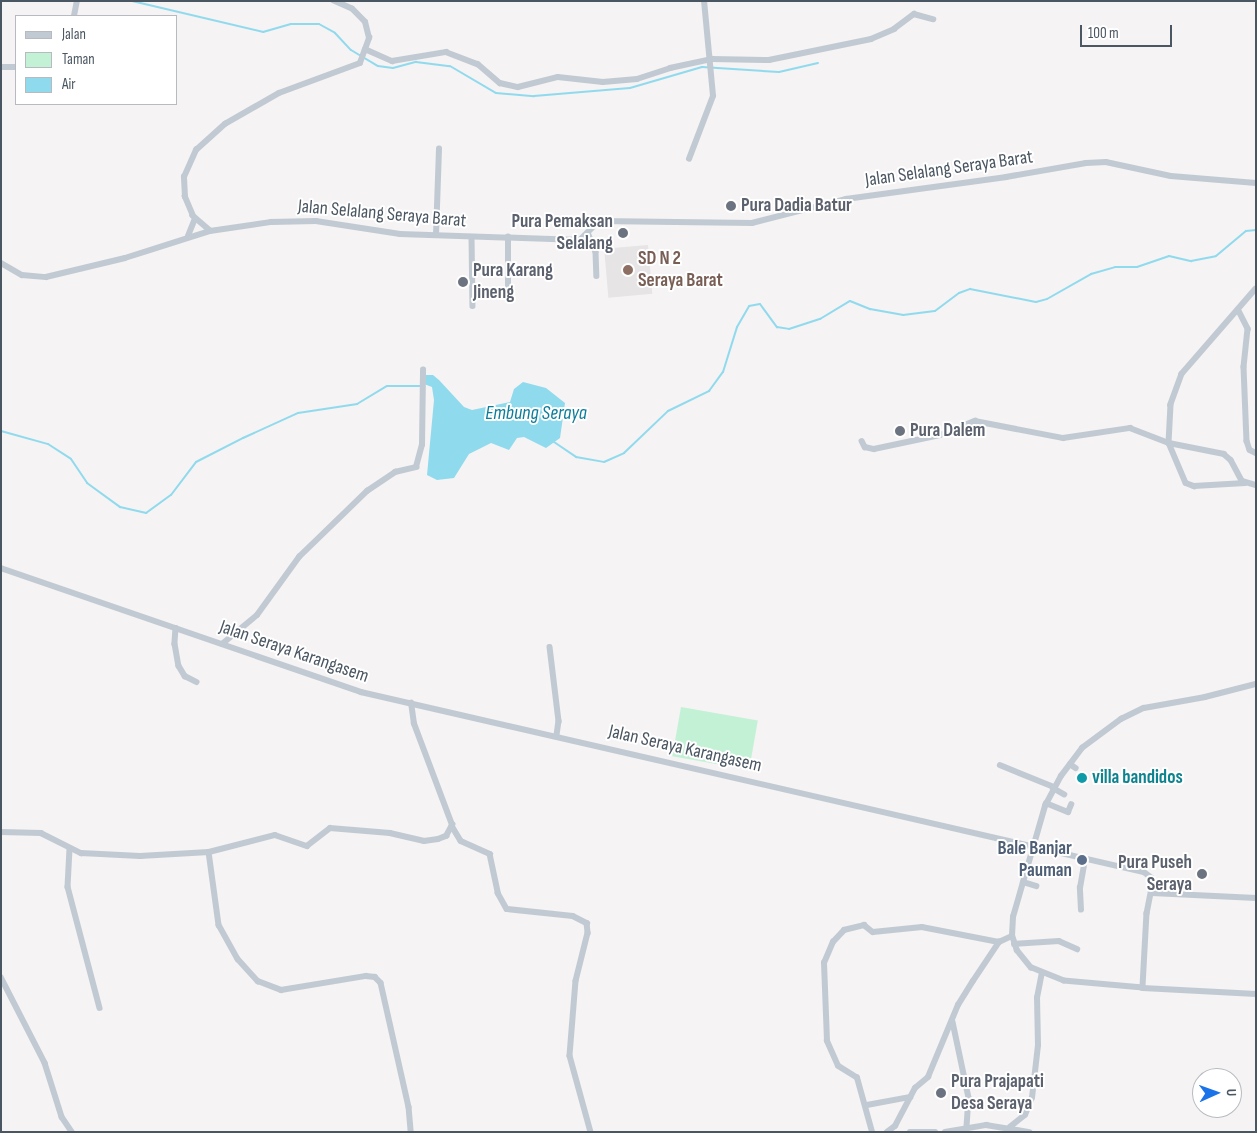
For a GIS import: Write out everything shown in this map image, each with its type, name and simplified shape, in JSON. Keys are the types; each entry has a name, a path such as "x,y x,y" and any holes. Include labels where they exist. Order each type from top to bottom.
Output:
{"street":[{"path":"210,231 196,219 188,208 184,177 188,162 204,140 225,124 279,93 360,63 369,38 365,22 352,9 334,1"},
{"path":"689,159 713,96 712,59 704,1"},
{"path":"365,50 392,61 446,52 478,64 500,83 518,87 558,77 603,82 637,79 670,68 712,59 769,60 871,39 891,31 914,14 933,19"},
{"path":"1,67 15,67"},
{"path":"436,236 439,149"},
{"name":"Jalan Selalang Seraya Barat","path":"1,263 22,275 39,278 125,258 210,231 301,221 400,234 580,240 589,235 597,222 605,220 752,223 846,199 1006,177 1086,163 1106,162 1171,176 1256,183"},
{"path":"187,237 192,232 196,219"},
{"path":"589,235 596,252 597,276"},
{"path":"472,237 472,306"},
{"path":"508,237 508,286"},
{"path":"1256,289 1239,312 1192,360 1178,381 1171,405 1169,443 1186,483 1194,486 1245,483 1256,485"},
{"path":"1239,312 1248,329 1244,367 1247,441 1250,450 1256,453"},
{"path":"222,644 257,614 299,557 366,491 395,472 416,467 422,445 423,370"},
{"path":"862,441 865,447 874,449 923,440 964,424 984,421 1064,438 1113,428 1130,428 1169,443 1224,454 1245,483"},
{"name":"Jalan Seraya Karangasem","path":"1,568 339,686 1033,845 1149,874 1153,883 1152,893"},
{"path":"176,628 175,644 180,666 185,676 197,682"},
{"path":"550,647 559,721 556,736"},
{"path":"1256,684 1205,698 1139,709 1110,726 1082,748 1063,777 1053,788 1046,803 1013,917 1012,936 1014,944 1023,960 1042,973 1071,983 1256,994"},
{"path":"411,703 414,724 452,825 461,841 490,854 498,893 507,909 573,916 587,923 588,933 576,981 570,1056 590,1132"},
{"path":"1000,764 1064,794"},
{"path":"1070,764 1076,768"},
{"path":"1046,803 1068,812 1071,804"},
{"path":"1,832 41,833 70,849 90,854 140,856 210,852 275,835 307,846 330,828 432,841 446,836 452,825"},
{"path":"70,849 68,887 100,1008"},
{"path":"210,852 219,925 238,959 258,982 281,990 366,976 375,977 381,983 409,1107 411,1132"},
{"path":"1081,910 1081,882 1085,859"},
{"path":"1023,882 1036,886"},
{"path":"1143,988 1147,913 1152,893 1256,898"},
{"path":"872,1132 867,1105 856,1078 838,1066 827,1041 824,963 836,937 849,928 864,925 873,932 922,926 999,942"},
{"path":"887,1132 894,1126 910,1097 928,1077 963,996 999,942 1012,936"},
{"path":"1014,944 1059,941 1077,949"},
{"path":"1010,1127 1025,1115 1032,1098 1038,1045 1037,998 1042,973"},
{"path":"1,977 45,1063 62,1117 72,1132"},
{"path":"952,1020 959,1063 969,1098 967,1127"},
{"path":"867,1105 910,1097"},
{"path":"894,1126 900,1132"},
{"path":"945,1132 967,1127 1010,1127 1029,1132"},
{"path":"910,1132 934,1132"}],"shaded area":[{"name":"SD N 2 Seraya Barat","path":"648,245 652,294 608,298 604,249"}],"green space":[{"path":"681,707 758,721 749,770 672,756"}],"water":[{"name":"Embung Seraya","path":"424,375 433,375 464,407 472,410 510,402 514,389 523,382 546,388 565,403 560,438 546,448 524,437 517,438 509,450 491,443 469,454 454,478 437,480 427,475 434,400 432,387 424,384"}],"waterway":[{"path":"132,1 263,32 291,24 319,24 335,33 351,50 378,66 393,68 416,62 450,66 496,93 534,96 630,88 702,67 779,72 818,63"},
{"path":"554,442 576,457 604,462 624,453 668,411 709,391 723,372 737,327 749,306 760,304 777,327 789,329 820,319 850,301 870,309 903,315 935,311 959,293 970,289 1036,302 1047,299 1091,274 1115,267 1137,267 1169,256 1191,261 1216,256 1246,231 1256,230"},
{"path":"1,431 48,444 71,459 87,483 120,507 146,513 171,495 196,462 243,438 298,413 357,404 387,386 422,386"}],"place":[{"name":"Pura Dadia Batur","path":"731,206"},
{"name":"Pura Pemaksan Selalang","path":"623,233"},
{"name":"SD N 2 Seraya Barat","path":"628,270"},
{"name":"Pura Karang Jineng","path":"463,282"},
{"name":"Pura Dalem","path":"900,431"},
{"name":"villa bandidos","path":"1082,778"},
{"name":"Bale Banjar Pauman","path":"1082,860"},
{"name":"Pura Puseh Seraya","path":"1202,874"},
{"name":"Pura Prajapati Desa Seraya","path":"941,1093"}]}
